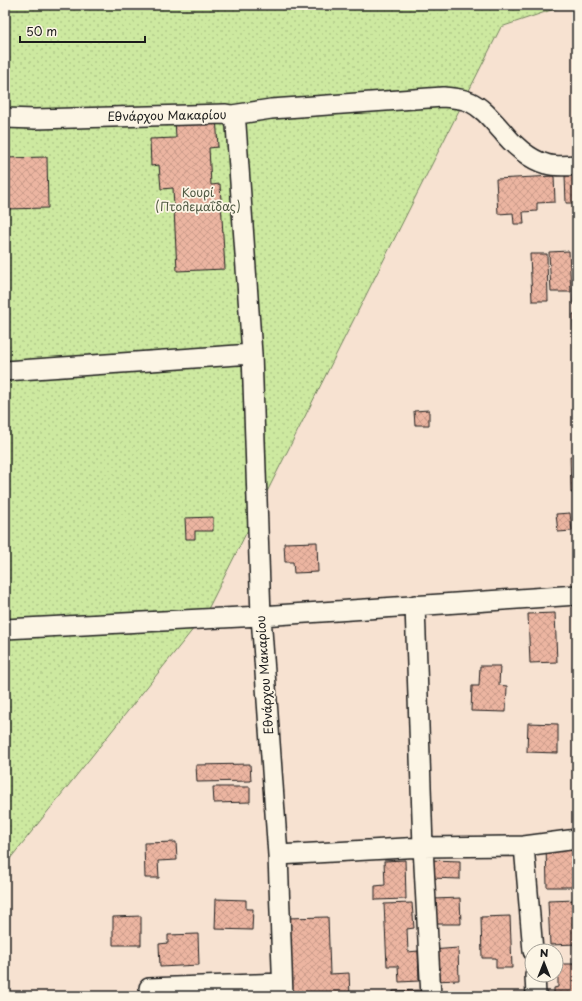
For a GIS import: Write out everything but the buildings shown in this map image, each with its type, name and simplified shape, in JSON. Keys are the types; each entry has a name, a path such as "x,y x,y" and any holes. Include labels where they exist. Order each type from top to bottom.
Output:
{"street":[{"path":"232,115 272,109 443,97 459,98 470,102 481,109 514,144 536,160 559,166 577,165"},
{"name":"Εθνάρχου Μακαρίου","path":"5,118 35,119 226,114 232,115 236,125 252,354 261,616 278,855 282,989"},
{"path":"5,371 252,354"},
{"path":"5,629 261,616 577,595"},
{"path":"415,605 423,847 431,996"},
{"path":"278,855 423,847 524,846 577,839"},
{"path":"524,846 532,943"},
{"path":"535,983 536,996"},
{"path":"149,988 282,989"}],"green space":[{"name":"Κουρί (Πτολεμαΐδας)","path":"5,5 566,5 501,27 206,613 5,865"}]}
